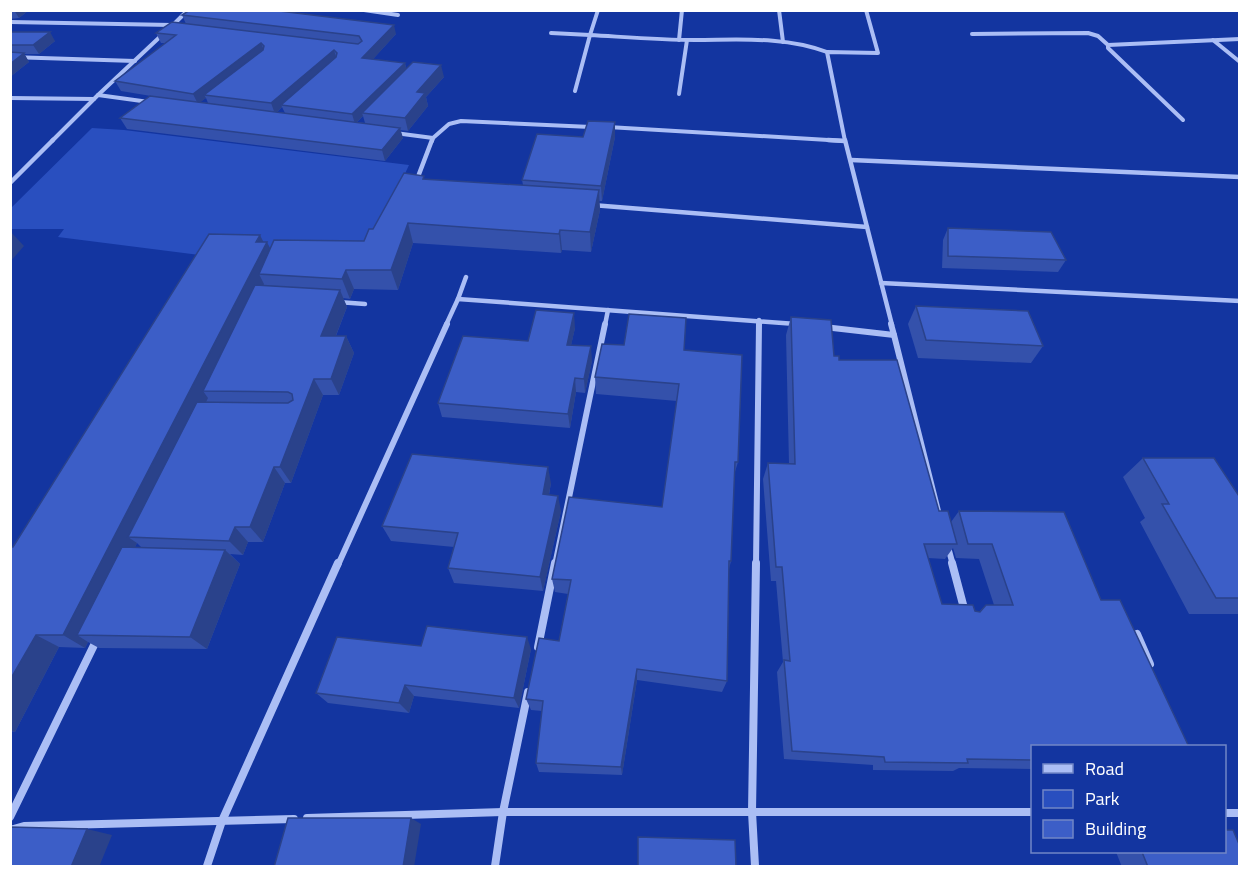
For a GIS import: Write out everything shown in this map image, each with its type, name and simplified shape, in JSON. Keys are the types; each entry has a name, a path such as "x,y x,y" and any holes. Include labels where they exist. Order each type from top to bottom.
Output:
{"street":[{"path":"10,183 188,10"},
{"path":"364,10 398,15"},
{"path":"575,91 598,10"},
{"path":"679,40 682,10"},
{"path":"779,10 783,42"},
{"path":"551,33 679,40 783,42 807,44 827,52 878,53 866,10"},
{"path":"10,22 182,28"},
{"path":"972,34 1088,33 1098,36 1183,120"},
{"path":"1108,45 1239,39"},
{"path":"679,94 687,40"},
{"path":"1212,40 1239,62"},
{"path":"827,52 845,141 940,517"},
{"path":"10,57 135,61"},
{"path":"10,98 96,97 154,102"},
{"path":"413,190 433,138 449,124 461,121 845,141"},
{"path":"390,132 433,138"},
{"path":"851,160 1239,177"},
{"path":"580,204 867,227"},
{"path":"207,867 222,821 466,277"},
{"path":"881,283 1239,301"},
{"path":"458,299 804,325"},
{"path":"331,302 365,304"},
{"path":"535,660 608,310"},
{"path":"755,867 752,812 759,320"},
{"path":"815,326 894,336"},
{"path":"946,539 966,619"},
{"path":"10,817 102,629"},
{"path":"1137,634 1155,675"},
{"path":"495,867 503,812 530,683"},
{"path":"10,830 24,826 503,812 1031,812"}],"green space":[{"path":"92,128 409,165 360,272 231,259 58,237 64,229 11,229 11,208"}],"building":[{"path":"190,10 271,10 394,25 362,58 405,63 352,114 281,105 336,57 337,53 334,50 271,103 204,95 263,50 264,46 261,43 193,94 115,81 176,35 156,33 172,22 358,44 362,41 359,36 182,15"},
{"path":"10,32 50,32 33,45 10,45"},
{"path":"10,52 24,53 10,64"},
{"path":"413,62 441,65 417,92 425,93 405,118 362,113"},
{"path":"150,96 400,128 382,150 120,118"},
{"path":"588,121 615,122 601,186 522,180 537,134 583,137"},
{"path":"404,173 424,176 423,179 599,190 590,232 560,230 559,234 408,223 391,270 346,270 342,279 259,274 274,240 364,241"},
{"path":"948,228 1051,232 1066,260 948,256"},
{"path":"209,234 260,235 256,242 267,242 63,635 36,635 10,680 10,547 13,547"},
{"path":"255,285 340,290 321,336 346,336 331,379 314,379 280,467 274,467 250,527 235,527 229,541 128,537 197,402 288,403 293,400 292,394 288,392 203,391"},
{"path":"916,306 1028,311 1043,346 926,340"},
{"path":"536,310 574,313 567,345 591,346 584,379 575,378 568,414 438,403 463,336 528,341"},
{"path":"629,314 686,318 684,350 742,355 738,462 735,462 731,561 729,561 727,681 637,669 621,767 536,763 543,701 526,699 539,638 559,641 571,580 552,579 569,497 662,507 679,384 595,377 602,344 624,345"},
{"path":"791,317 831,320 834,356 839,356 839,360 897,360 939,511 948,511 957,544 924,544 942,604 973,605 975,611 980,612 986,605 1013,605 992,544 968,544 959,511 1064,512 1101,600 1120,600 1188,745 1031,745 1031,760 967,759 968,763 885,762 884,757 792,751 784,660 790,661 782,567 776,567 768,463 795,464"},
{"path":"412,454 548,467 543,494 558,496 540,577 448,568 458,533 382,526"},
{"path":"1143,458 1214,458 1239,496 1239,598 1216,598 1162,504 1169,504"},
{"path":"122,547 225,550 190,637 77,635"},
{"path":"427,626 527,637 514,698 405,685 399,703 316,693 337,637 421,646"},
{"path":"288,818 411,818 403,867 274,867"},
{"path":"10,827 87,829 71,867 10,867"},
{"path":"1226,830 1233,830 1239,844 1239,867 1148,867 1142,853 1226,853"},
{"path":"638,837 735,840 736,867 638,867"}]}
